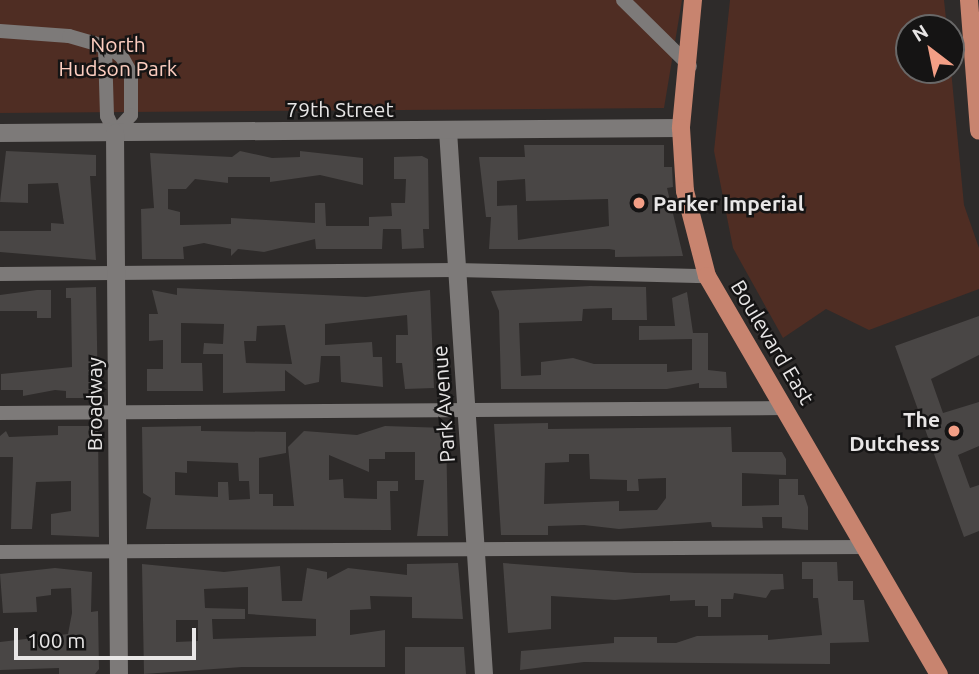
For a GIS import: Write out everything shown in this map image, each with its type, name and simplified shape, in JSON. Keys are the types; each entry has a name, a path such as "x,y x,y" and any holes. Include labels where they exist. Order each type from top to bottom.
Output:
{"main road":[{"name":"Boulevard East","path":"693,0 690,66 681,128 685,191 707,276 777,403 810,451 939,674"},
{"path":"969,0 979,131"}],"street":[{"path":"623,0 690,66"},
{"path":"0,31 69,36 105,48 122,57 131,73 131,116 115,133 107,116 105,48"},
{"name":"79th Street","path":"0,133 681,128"},
{"name":"Park Avenue","path":"448,131 484,674"},
{"name":"Broadway","path":"115,133 119,674"},
{"path":"0,274 456,270 707,276"},
{"path":"0,413 466,412 777,403"},
{"path":"0,552 866,547"}],"green space":[{"name":"North Hudson Park","path":"0,0 682,0 664,108 0,113"},
{"path":"730,0 944,0 946,14 895,14 895,84 952,84 964,205 979,248 979,289 869,330 826,309 783,338 733,248 714,151"}],"building":[{"name":"Parker Imperial","path":"524,145 664,145 664,167 672,167 673,187 667,188 683,256 615,257 615,250 609,249 489,249 491,217 486,217 479,157 525,157","holes":["525,179 526,201 608,199 609,226 518,240 517,205 497,206 497,181"]},
{"path":"6,151 96,155 96,176 90,176 96,260 0,252 0,231 51,231 51,223 64,224 58,183 28,184 28,203 0,202"},
{"path":"240,151 272,158 300,157 300,151 363,158 363,185 320,175 270,182 270,177 228,177 228,183 195,179 186,189 168,189 168,209 180,212 180,225 231,224 231,218 315,223 315,203 325,203 326,226 369,226 369,217 392,216 391,203 405,203 406,179 394,179 394,157 422,156 428,159 429,229 423,229 424,248 402,249 401,229 383,229 382,249 316,249 315,239 264,252 238,249 231,256 231,249 204,243 183,247 184,259 142,259 141,209 154,208 150,153 232,157"},
{"path":"590,286 646,287 647,320 612,320 612,308 583,309 582,321 519,323 521,376 541,375 541,362 573,358 594,364 667,364 667,372 692,370 692,339 639,340 639,326 675,326 672,298 687,292 693,333 708,333 708,370 726,372 727,388 699,388 699,383 667,389 501,389 499,311 491,291"},
{"path":"96,287 98,398 66,398 66,391 55,390 23,396 23,390 1,390 1,374 72,367 71,298 66,298 66,288"},
{"path":"177,288 366,297 430,290 434,388 405,389 402,363 396,363 396,335 408,335 407,315 325,324 325,345 372,342 373,357 382,357 383,387 341,382 340,356 321,356 319,382 305,385 285,370 285,391 223,393 223,354 203,354 204,343 223,344 224,324 181,323 181,363 202,363 203,391 147,391 147,369 163,369 163,340 149,341 149,314 158,314 152,290 177,295","holes":["285,325 292,364 246,363 244,341 256,341 257,326"]},
{"path":"51,290 51,318 37,318 37,311 0,311 0,295"},
{"name":"The Dutchess","path":"979,316 979,355 931,379 943,413 979,402 979,446 958,455 970,488 979,485 979,531 964,537 895,346"},
{"path":"548,423 548,429 731,427 732,452 782,452 786,459 786,475 742,473 742,506 779,505 779,479 798,479 798,495 804,495 808,507 808,530 782,528 782,517 762,517 763,528 712,527 711,522 619,529 584,525 548,526 548,535 501,535 494,424","holes":["569,454 589,454 590,479 627,480 627,491 639,491 638,479 666,478 666,498 657,510 619,511 619,501 544,504 545,463 569,462"]},
{"path":"58,426 98,426 99,537 51,535 51,514 71,511 71,481 36,482 32,529 11,529 13,457 0,457 0,436 6,431 9,437 58,435"},
{"path":"201,426 201,431 286,432 286,453 259,458 259,494 273,494 273,506 294,506 288,447 304,431 357,435 385,426 446,428 448,536 417,536 424,480 415,480 415,452 385,452 385,459 369,459 369,472 329,455 329,480 343,479 344,498 377,499 377,481 398,481 398,491 390,491 391,530 146,529 151,498 143,493 142,427","holes":["187,461 238,463 239,481 249,481 250,499 229,500 228,482 218,482 218,497 175,495 175,472 187,473"]},
{"path":"802,562 837,562 838,581 853,581 853,600 864,600 869,642 830,643 830,664 584,662 520,670 521,651 614,643 614,637 657,637 657,643 676,643 697,636 768,635 768,640 822,635 818,598 813,598 813,579 802,579"},
{"path":"458,563 463,619 412,618 412,597 370,596 371,609 350,610 350,635 385,630 385,667 242,667 144,674 142,564 224,572 280,566 282,601 302,601 307,568 327,572 327,579 348,568 407,575 407,564","holes":["248,587 248,614 316,619 316,636 213,639 212,619 245,619 245,609 205,608 204,589","176,620 198,620 198,641 176,642"]},
{"path":"503,563 635,573 783,574 784,589 771,590 766,598 734,593 733,599 721,599 721,617 708,617 708,606 695,606 695,600 670,601 670,595 615,600 551,596 551,629 508,633"},
{"path":"55,568 92,572 91,612 98,611 99,669 95,674 59,674 59,668 0,670 0,642 68,634 72,613 71,588 51,589 51,595 36,597 37,612 3,613 0,574"},
{"path":"405,647 464,647 466,674 405,674"}],"place":[{"name":"Parker Imperial","path":"639,203"},
{"name":"The Dutchess","path":"954,431"}]}
